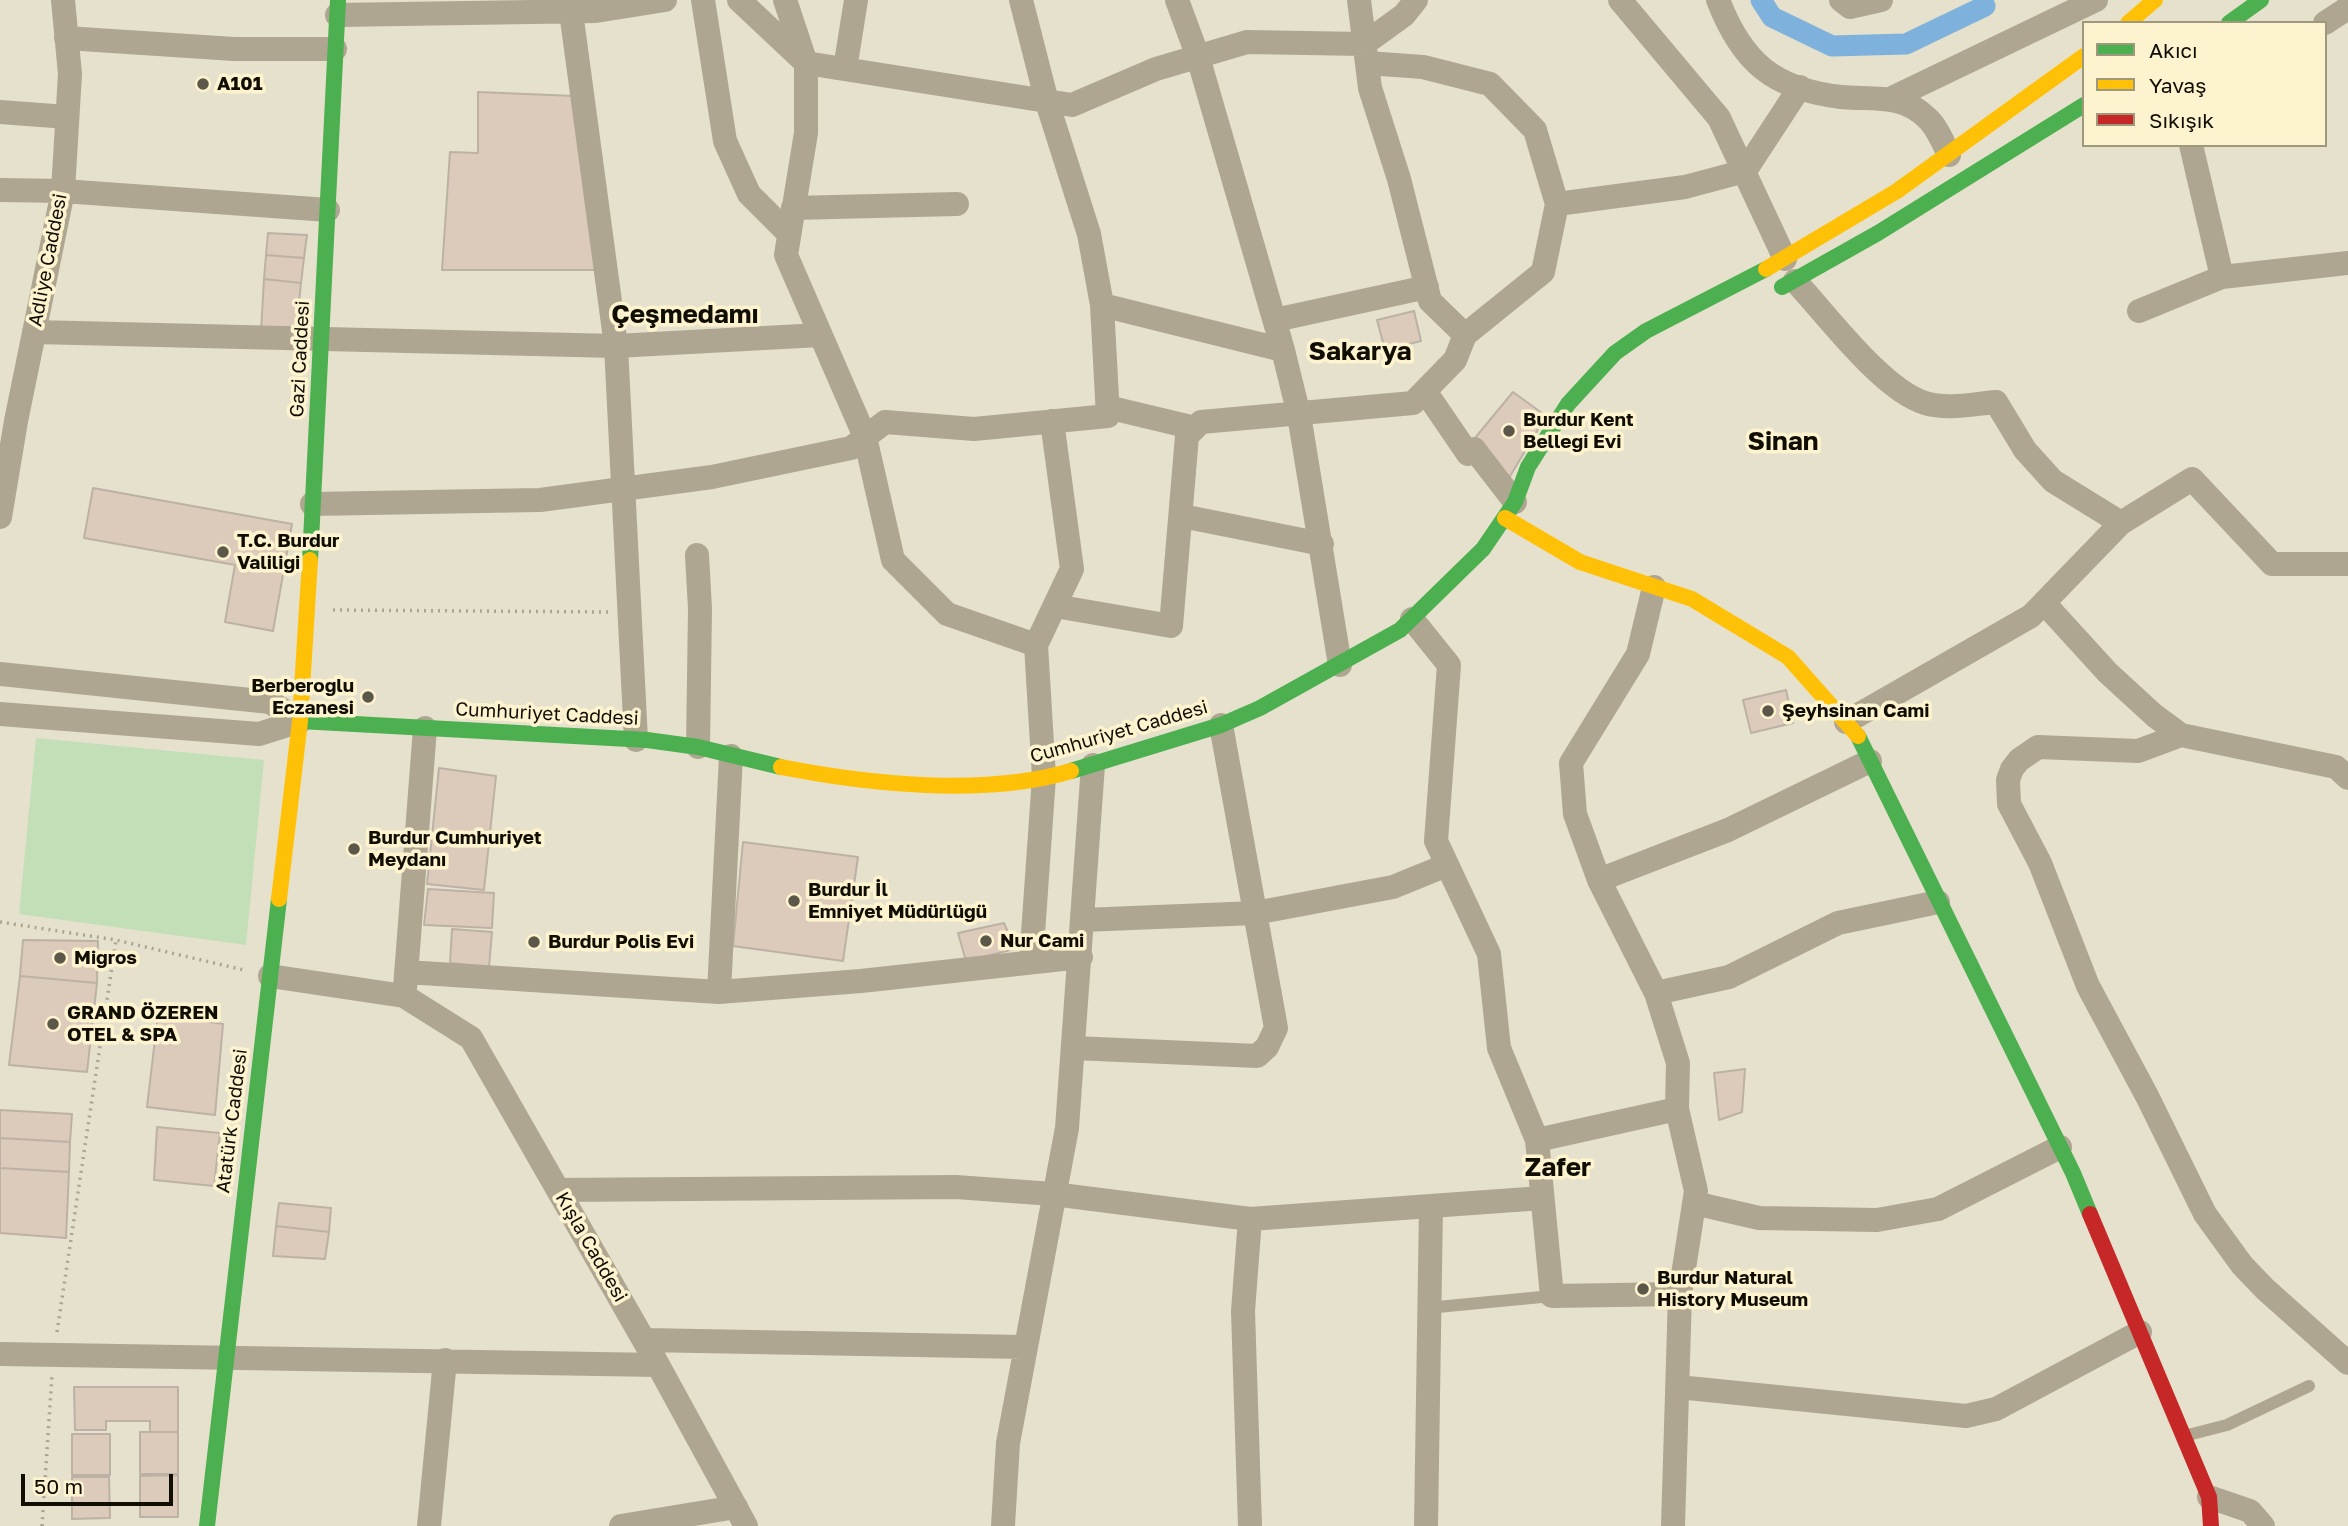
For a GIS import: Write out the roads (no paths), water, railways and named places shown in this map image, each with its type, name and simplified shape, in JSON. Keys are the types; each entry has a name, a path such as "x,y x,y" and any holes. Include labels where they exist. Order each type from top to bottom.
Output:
{"main road":[{"name":"Gazi Caddesi","path":"300,721 323,338 337,7"},
{"path":"2233,21 2259,7"},
{"path":"1772,292 1790,270 2082,57"},
{"path":"1510,510 1528,467 1568,404 1615,353 1646,331 1878,233 2082,106"},
{"path":"1510,510 1544,476"},
{"path":"1510,510 1580,562 1692,599 1788,657 1858,736 2060,1147 2209,1497 2211,1526"},
{"name":"Cumhuriyet Caddesi","path":"300,721 636,740 698,747 799,772 895,782 1004,782 1044,777 1093,765 1221,725 1260,708 1400,630 1483,549 1510,510"},
{"name":"Atatürk Caddesi","path":"207,1526 300,721"}],"street":[{"name":"Adliye Caddesi","path":"0,517 8,420 34,332 63,191 70,74 63,0"},
{"path":"337,7 464,7 571,12 596,11 663,0"},
{"path":"703,0 725,141 750,194 789,234"},
{"path":"739,0 806,63 1072,105 1156,69 1247,42 1365,54 1490,84 1535,130 1557,204 1543,272 1465,335 1455,360 1425,391 1413,402 1299,415 1201,422 1187,436 1171,626 1055,606"},
{"path":"785,0 806,63 806,132 786,255 864,437 893,560 947,614 1036,645"},
{"path":"845,69 856,0"},
{"path":"312,504 540,500 712,477 851,448 885,422 974,429 1108,416 1102,305 1089,234 1046,102 1021,0"},
{"path":"1177,0 1198,57 1275,320 1299,415 1340,664"},
{"path":"1359,0 1370,88 1399,179 1430,301 1465,335"},
{"path":"1365,54 1416,0"},
{"path":"1620,0 1719,118 1790,270 1894,387 1927,404 1947,407 1996,402 2038,467 2053,481 2121,523"},
{"path":"1718,0 1728,27 1759,68 1800,87 1840,97 1892,98 2096,0"},
{"path":"1841,0 1850,7 1881,0"},
{"path":"2120,0 2143,15"},
{"path":"2327,22 2348,8"},
{"path":"571,12 616,346 636,740"},
{"path":"66,38 234,49 335,49"},
{"path":"1557,204 1685,187 1745,171 1800,87"},
{"path":"1892,98 1926,117 1949,155"},
{"path":"0,112 68,117"},
{"path":"2190,147 2222,277"},
{"path":"0,190 63,191 328,210"},
{"path":"793,208 957,204"},
{"path":"2139,311 2222,277 2348,263"},
{"path":"1275,320 1427,287"},
{"path":"1102,305 1283,350"},
{"path":"34,332 616,346 820,335"},
{"path":"1425,391 1468,454 1474,449 1510,510"},
{"path":"1107,407 1195,428"},
{"path":"1031,962 1044,777 1036,645 1072,569 1052,421"},
{"path":"1846,722 2031,616 2121,523 2192,479 2272,564 2348,564"},
{"path":"1182,516 1322,544"},
{"path":"697,555 701,608 698,747"},
{"path":"1654,587 1638,653 1572,763 1575,814 1599,880 1656,993 1678,1063 1677,1109 1696,1191 1680,1294 1673,1526"},
{"path":"2045,604 2108,673 2155,716 2181,735 2336,768 2348,778"},
{"path":"1412,619 1449,665 1436,842 1489,954 1499,1048 1537,1140 1552,1296 1680,1294"},
{"path":"0,674 270,702 300,721"},
{"path":"0,714 259,734 300,721"},
{"path":"1074,1048 1257,1056 1267,1047 1276,1028 1221,725"},
{"path":"405,984 425,728"},
{"path":"2181,735 2138,751 2038,747 2019,760 2012,769 2007,792 2009,804 2040,863 2088,986 2147,1096 2205,1214 2242,1265 2348,1363"},
{"path":"719,992 731,756"},
{"path":"1599,880 1728,830 1870,761"},
{"path":"1003,1526 1008,1443 1067,1128 1082,957 1093,765"},
{"path":"1083,920 1255,914 1393,887 1447,865"},
{"path":"1656,993 1729,977 1838,923 1938,902"},
{"path":"270,976 405,984 719,992 861,981 1082,957"},
{"name":"Kışla Caddesi","path":"405,984 471,1038 644,1340 741,1516"},
{"path":"1537,1140 1677,1109"},
{"path":"1694,1203 1759,1218 1877,1220 1938,1209 2060,1147"},
{"path":"558,1190 956,1186 1053,1194 1250,1219 1542,1198"},
{"path":"1426,1526 1427,1308 1431,1206"},
{"path":"1250,1219 1242,1311 1250,1526"},
{"path":"1678,1387 1966,1416 1996,1409 2140,1332"},
{"path":"644,1340 1024,1347"},
{"path":"0,1354 658,1365"},
{"path":"429,1526 445,1360"},
{"path":"2209,1497 2250,1511 2263,1526"},
{"path":"621,1526 741,1516"}],"lane":[{"path":"1427,1308 1552,1296"},
{"path":"2184,1436 2227,1425 2309,1386"}],"waterway":[{"path":"1761,0 1772,17 1832,46 1906,44 1985,6"}],"place":[{"name":"A101","path":"203,84"},
{"name":"Burdur Kent Belleği Evi","path":"1509,431"},
{"name":"T.C. Burdur Valiliği","path":"223,552"},
{"name":"Berberoğlu Eczanesi","path":"368,697"},
{"name":"Şeyhsinan Cami","path":"1768,711"},
{"name":"Burdur Cumhuriyet Meydanı","path":"354,849"},
{"name":"Burdur İl Emniyet Müdürlüğü","path":"794,901"},
{"name":"Nur Cami","path":"986,941"},
{"name":"Burdur Polis Evi","path":"534,942"},
{"name":"Migros","path":"60,958"},
{"name":"GRAND ÖZEREN OTEL & SPA","path":"53,1024"},
{"name":"Burdur Natural History Museum","path":"1643,1289"}],"district":[{"name":"Çeşmedamı","path":"685,315"},
{"name":"Sakarya","path":"1360,352"},
{"name":"Sinan","path":"1783,442"},
{"name":"Zafer","path":"1558,1168"}]}
